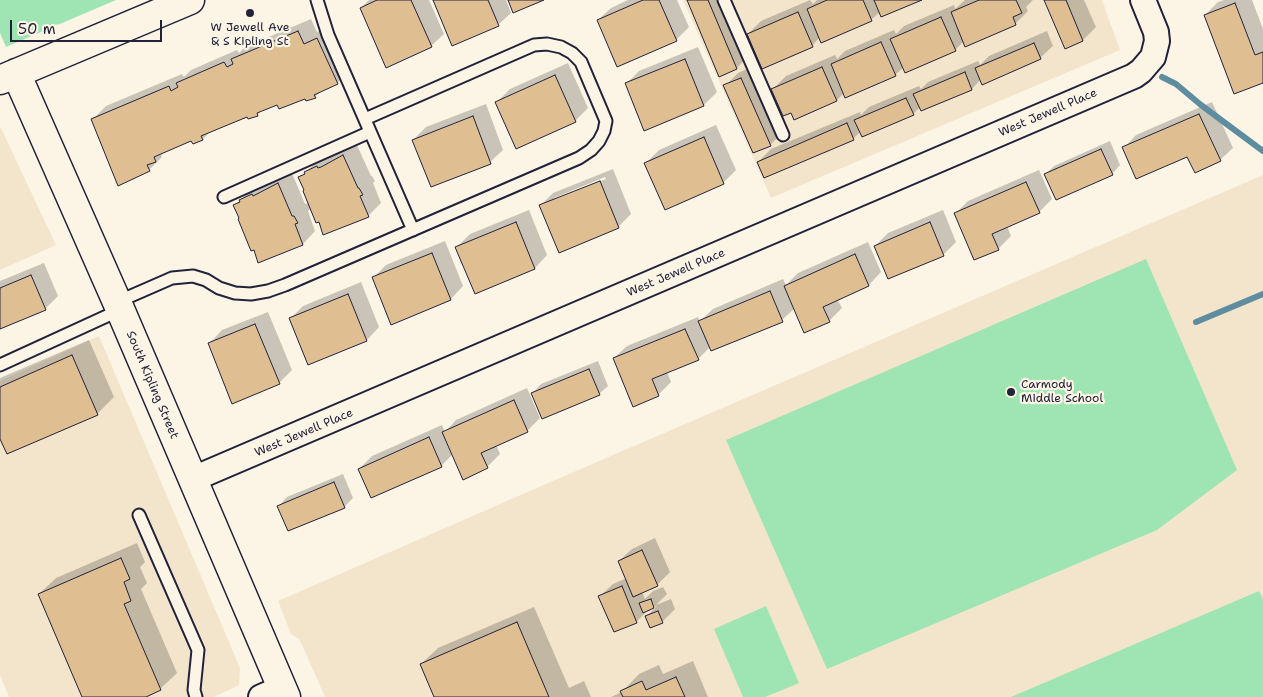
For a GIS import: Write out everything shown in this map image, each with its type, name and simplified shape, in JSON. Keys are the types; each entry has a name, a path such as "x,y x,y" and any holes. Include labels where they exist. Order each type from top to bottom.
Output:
{"street":[{"path":"8,77 190,0"},
{"name":"West Jewell Place","path":"193,479 1117,84 1141,71 1153,57 1156,50 1156,32 1143,0"},
{"name":"South Kipling Street","path":"8,77 119,306 193,479 277,694"}],"lane":[{"path":"317,0 328,35 413,230"},
{"path":"724,0 783,135"},
{"path":"0,365 172,278 193,276 235,293 251,294 268,291 579,158 591,150 599,141 606,121 581,62 572,53 561,47 547,44 534,45 365,119"},
{"path":"224,197 370,132"},
{"path":"139,515 198,650 194,690 196,697"}],"shaded area":[{"path":"683,0 1102,0 1120,50 771,198"},
{"path":"0,128 56,245 0,270"},
{"name":"Carmody Middle School","path":"1263,175 1263,697 325,697 299,639 291,634 278,601"},
{"path":"99,336 240,668 239,685 214,697 9,697 0,675 0,381"}],"green space":[{"path":"0,0 116,0 6,47 0,33"},
{"path":"1146,259 1237,470 1157,530 827,669 726,440"},
{"path":"1259,591 1263,599 1263,697 1011,697"},
{"path":"766,606 799,683 765,697 743,697 714,629"}],"building":[{"path":"377,0 411,0 432,47 386,68 360,8"},
{"path":"433,0 488,0 499,26 452,46"},
{"path":"508,0 544,0 513,13"},
{"path":"643,0 659,0 677,41 617,67 597,20"},
{"path":"687,0 708,0 737,69 719,77"},
{"path":"827,0 863,0 872,21 821,43 807,9"},
{"path":"874,0 922,0 881,17"},
{"path":"979,0 1016,0 1022,13 1013,17 1016,25 965,47 951,12"},
{"path":"1044,0 1066,0 1083,41 1065,49"},
{"path":"1235,3 1255,55 1263,52 1263,83 1234,94 1204,15"},
{"path":"798,12 813,47 762,69 747,34"},
{"path":"941,17 956,51 905,73 890,39"},
{"path":"298,31 304,44 317,38 338,84 314,95 316,98 306,101 305,99 279,109 277,105 257,113 258,116 248,119 247,117 201,136 203,140 193,144 191,141 154,157 156,162 147,165 150,171 118,186 91,119 169,86 171,91 178,87 176,83 224,62 227,67 233,64 231,59"},
{"path":"881,42 896,76 845,98 831,64"},
{"path":"1034,43 1041,59 982,85 975,68"},
{"path":"685,59 704,106 644,131 625,83"},
{"path":"822,67 837,101 794,120 791,113 783,116 771,89"},
{"path":"965,72 972,90 921,111 913,94"},
{"path":"555,75 576,122 516,149 495,102"},
{"path":"741,78 771,146 753,153 723,85"},
{"path":"906,98 914,115 862,137 854,120"},
{"path":"1199,114 1221,161 1195,173 1187,157 1136,179 1122,147"},
{"path":"473,116 491,164 431,187 412,140"},
{"path":"847,123 854,140 764,178 757,162"},
{"path":"704,137 724,184 665,210 644,163"},
{"path":"1101,149 1113,175 1056,200 1044,174"},
{"path":"343,155 363,195 360,196 369,217 323,235 319,222 316,223 298,177 305,174 304,172 317,166 318,168 321,167"},
{"path":"600,181 619,228 559,253 539,205"},
{"path":"1026,182 1040,213 992,234 999,250 974,260 954,213"},
{"path":"278,183 292,216 294,216 298,223 295,224 303,245 258,263 254,250 251,251 233,205 240,202 239,200 252,194 253,196"},
{"path":"516,222 535,269 475,294 455,247"},
{"path":"930,222 944,256 888,279 874,246"},
{"path":"432,253 451,300 391,325 372,277"},
{"path":"855,254 869,286 823,307 830,322 804,333 784,286"},
{"path":"31,275 46,310 0,329 0,288"},
{"path":"770,291 783,322 711,351 698,321"},
{"path":"348,294 367,341 308,365 289,318"},
{"path":"255,324 280,384 232,404 208,343"},
{"path":"685,329 699,360 652,379 659,396 633,407 613,358"},
{"path":"72,355 98,415 7,454 0,439 0,387"},
{"path":"589,369 600,395 542,419 531,393"},
{"path":"514,400 528,432 481,453 488,468 463,480 442,432"},
{"path":"429,437 442,467 371,498 358,469"},
{"path":"334,482 345,508 288,531 277,506"},
{"path":"642,550 658,586 633,597 618,561"},
{"path":"121,558 130,579 124,582 131,601 124,604 161,690 146,697 82,697 38,594"},
{"path":"622,586 637,623 614,632 598,596"},
{"path":"651,599 654,608 643,613 639,603"},
{"path":"658,611 663,623 650,628 645,616"},
{"path":"517,622 549,697 434,697 420,664"},
{"path":"676,677 685,697 623,697 620,691 642,681 646,690"}],"waterway":[{"path":"1162,77 1176,84 1263,151"},
{"path":"1196,322 1263,294"}],"place":[{"name":"W Jewell Ave & S Kipling St","path":"250,13"},
{"name":"Carmody Middle School","path":"1011,392"}]}
